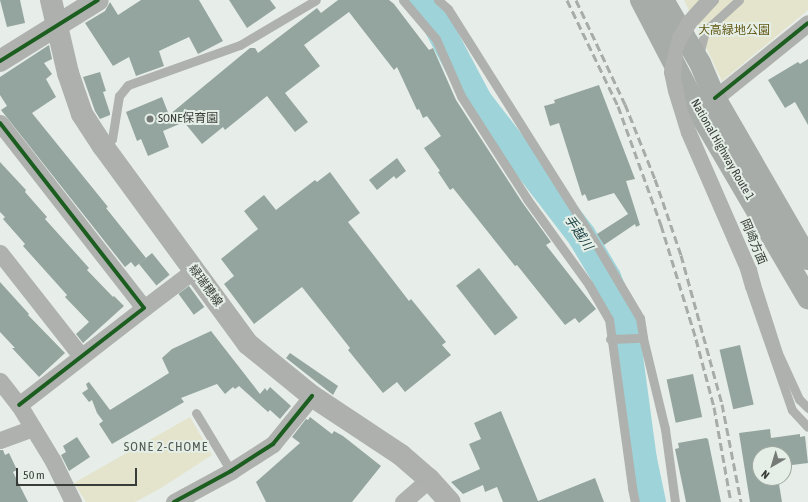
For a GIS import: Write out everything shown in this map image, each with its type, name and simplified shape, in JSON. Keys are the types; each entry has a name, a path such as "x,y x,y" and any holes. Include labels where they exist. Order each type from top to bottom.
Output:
{"highway":[{"name":"National Highway Route 1","path":"641,0 703,119 752,202 806,301"},
{"name":"National Highway Route 1","path":"663,0 700,63 715,98 808,259"}],"main road":[{"name":"緑瑞穂線","path":"51,0 68,72 82,114 103,146 248,344 312,396 401,455 429,479 450,502"}],"street":[{"path":"0,60 58,26 98,0"},
{"path":"715,98 807,26"},
{"path":"2,128 144,308"},
{"path":"0,254 81,356"},
{"path":"19,405 194,270"},
{"path":"0,381 19,405 53,461 74,502"},
{"path":"174,502 199,496 231,471 273,444 312,396"},
{"path":"0,440 33,428"},
{"path":"403,502 429,479"}],"lane":[{"path":"103,146 112,139 119,96 128,85 240,45 316,0"},
{"path":"403,0 436,39 461,96 527,199 589,285 609,319 635,502"},
{"path":"438,0 448,9 593,240 640,318 640,338 664,428 675,502"},
{"path":"704,0 686,20 676,37 668,72 672,91 685,133 752,285 789,403 792,410 808,427"},
{"name":"岡崎方面","path":"714,0 691,25 678,49 676,77 682,109 752,269 752,285 778,353 799,399 808,408"},
{"path":"700,63 699,52 706,31 739,0"},
{"path":"613,339 640,338"},
{"path":"196,413 231,471"}],"green space":[{"name":"大高緑地公園","path":"684,0 808,0 808,10 722,81"},
{"path":"190,417 212,455 161,488 135,502 86,502 74,483"}],"building":[{"path":"0,0 20,0 25,23 7,27"},
{"path":"141,0 199,0 223,41 198,54 189,37 159,51 164,66 136,76 129,57 113,66 85,23 105,11 110,2 118,15"},
{"path":"229,0 270,0 276,8 247,28"},
{"path":"338,0 389,0 394,4 429,50 433,48 456,100 522,202 551,242 546,245 596,309 579,323 575,318 565,325 517,265 515,266 453,188 450,190 438,172 440,171 424,148 441,136 427,116 423,118 419,109 417,110 397,67 394,70 349,12 304,45 320,66 285,93 308,122 295,132 267,96 225,130 223,127 202,144 184,122 163,131 169,147 148,156 141,139 137,141 126,112 162,97 169,115 250,48 255,48 258,53 317,8 321,13"},
{"path":"49,45 52,59 44,63 52,74 46,79 56,97 32,113 108,207 106,208 146,258 135,267 131,262 125,267 1,110 7,106 0,95 0,77"},
{"path":"808,59 808,125 795,102 785,108 768,80 798,62 800,64"},
{"path":"100,72 106,91 103,92 110,115 100,119 95,111 83,77"},
{"path":"599,85 635,179 626,181 640,225 636,227 635,224 604,245 597,234 628,214 614,193 588,201 585,194 582,196 559,123 550,126 544,106 555,103 554,100"},
{"path":"397,158 406,171 396,179 394,176 377,190 369,180"},
{"path":"0,162 26,190 25,192 47,217 45,219 89,268 87,270 113,297 114,296 124,306 83,343 76,334 89,322 65,297 67,295 23,246 25,244 3,219 5,217 0,212"},
{"path":"330,172 360,213 348,222 409,301 411,299 446,342 442,345 451,355 405,392 397,382 383,393 348,350 350,348 302,287 254,324 224,284 234,276 221,259 258,229 244,211 264,195 276,210 315,180 317,182"},
{"path":"152,253 170,275 156,285 139,264"},
{"path":"479,268 518,318 495,335 456,286"},
{"path":"0,282 29,314 28,315 65,353 39,377 12,348 15,348 0,332"},
{"path":"189,286 204,307 194,315 178,294"},
{"path":"211,331 260,394 265,388 267,391 270,387 291,406 280,419 270,410 268,412 239,386 235,389 233,387 225,394 217,384 181,398 184,402 112,444 99,424 103,421 97,413 92,400 89,402 82,393 88,389 86,384 89,382 110,410 169,373 162,358 172,349"},
{"path":"740,345 754,404 733,409 720,350"},
{"path":"290,353 338,386 333,395 286,358"},
{"path":"693,374 702,417 676,423 667,380"},
{"path":"501,411 538,501 595,478 604,502 503,502 497,487 485,492 483,485 463,494 451,482 480,469 469,444 481,439 474,423"},
{"path":"310,417 332,434 334,431 343,436 381,466 352,502 266,502 256,482 300,443 292,437 306,419 308,420"},
{"path":"770,429 771,438 800,434 800,437 805,436 808,463 792,465 792,446 752,446 752,486 779,486 782,502 750,502 739,433"},
{"path":"77,437 90,457 69,471 61,455 66,452 63,446"},
{"path":"706,438 708,439 721,502 686,502 675,449 679,448 678,443"},
{"path":"0,450 3,450 5,455 9,453 17,470 13,472 28,502 0,502"}],"waterway":[{"name":"手越川","path":"419,0 432,15 477,100 581,235 606,277 623,319 642,459 651,502"}],"railway":[{"path":"567,0 618,106 661,225 696,339 714,407 731,502"},
{"path":"576,0 625,104 655,179 681,255 722,404 741,502"}],"cycle path":[{"path":"0,61 98,0"},
{"path":"715,98 808,23"},
{"path":"0,123 144,308 19,405"},
{"path":"174,502 231,471 273,444 312,396"}],"place":[{"name":"SONE保育園","path":"150,119"}],"district":[{"name":"SONE 2-CHOME","path":"166,447"}]}
